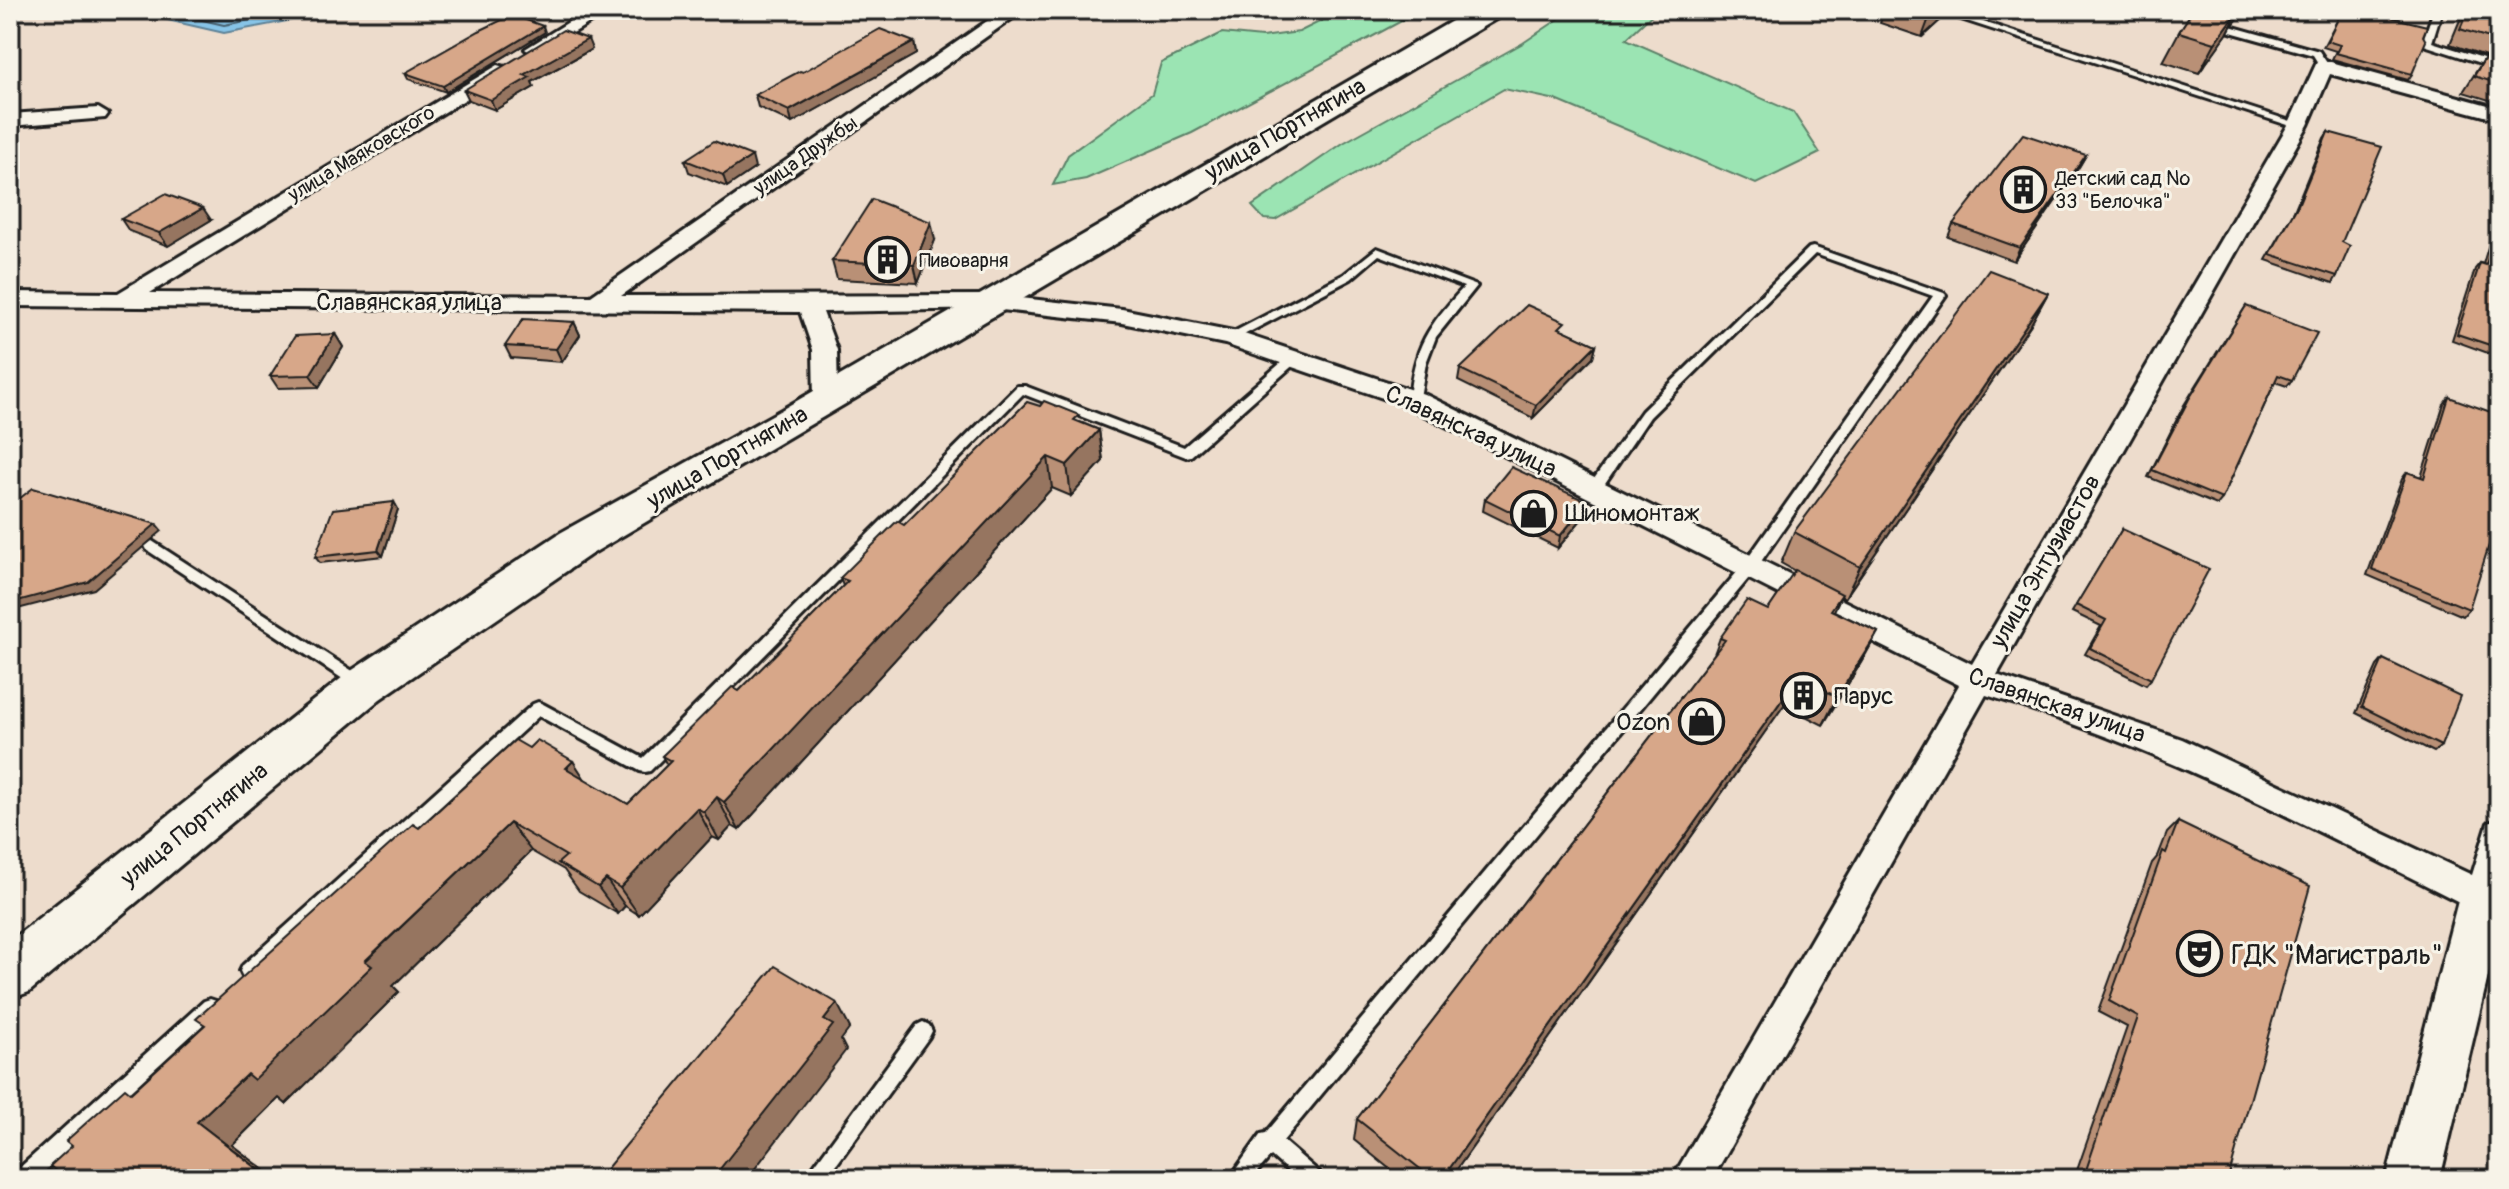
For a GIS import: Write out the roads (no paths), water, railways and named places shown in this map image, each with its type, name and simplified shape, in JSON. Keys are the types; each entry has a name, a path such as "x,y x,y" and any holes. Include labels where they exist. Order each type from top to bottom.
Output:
{"main road":[{"name":"улица Портнягина","path":"10,974 364,686 575,544 1491,10"}],"street":[{"name":"улица Маяковского","path":"123,300 601,10"},
{"name":"улица Дружбы","path":"598,302 1015,10"},
{"name":"улица Энтузиастов","path":"1691,1179 2298,125 2324,66"},
{"path":"2324,66 2499,114"},
{"path":"10,120 98,114"},
{"name":"Славянская улица","path":"10,299 809,305 992,302 1122,316 1230,337 1415,400 1748,569 1976,680 2059,702 2221,767 2491,902"},
{"path":"809,305 825,350 826,400"},
{"path":"2413,1179 2491,902 2499,833"}],"lane":[{"path":"1937,10 2298,125"},
{"path":"2438,10 2427,43 2499,66"},
{"path":"2203,21 2316,53 2324,66"},
{"path":"1239,1179 1748,569 1940,295 1813,250 1646,414 1594,489"},
{"path":"1230,337 1347,277 1377,251 1471,286 1431,333 1418,361 1415,400"},
{"path":"22,1179 538,708 645,766 1021,389 1186,453 1294,358"},
{"path":"152,546 364,686"},
{"path":"814,1179 923,1031"},
{"path":"1268,1141 1312,1179"}],"water":[{"path":"124,10 345,10 224,33"}],"place":[{"name":"Детский сад № 33 \"Белочка\"","path":"2024,190"},
{"name":"Пивоварня","path":"888,260"},
{"name":"Шиномонтаж","path":"1534,513"},
{"name":"Парус","path":"1803,696"},
{"name":"Ozon","path":"1701,722"},
{"name":"ГДК \"Магистраль\"","path":"2200,954"}]}
